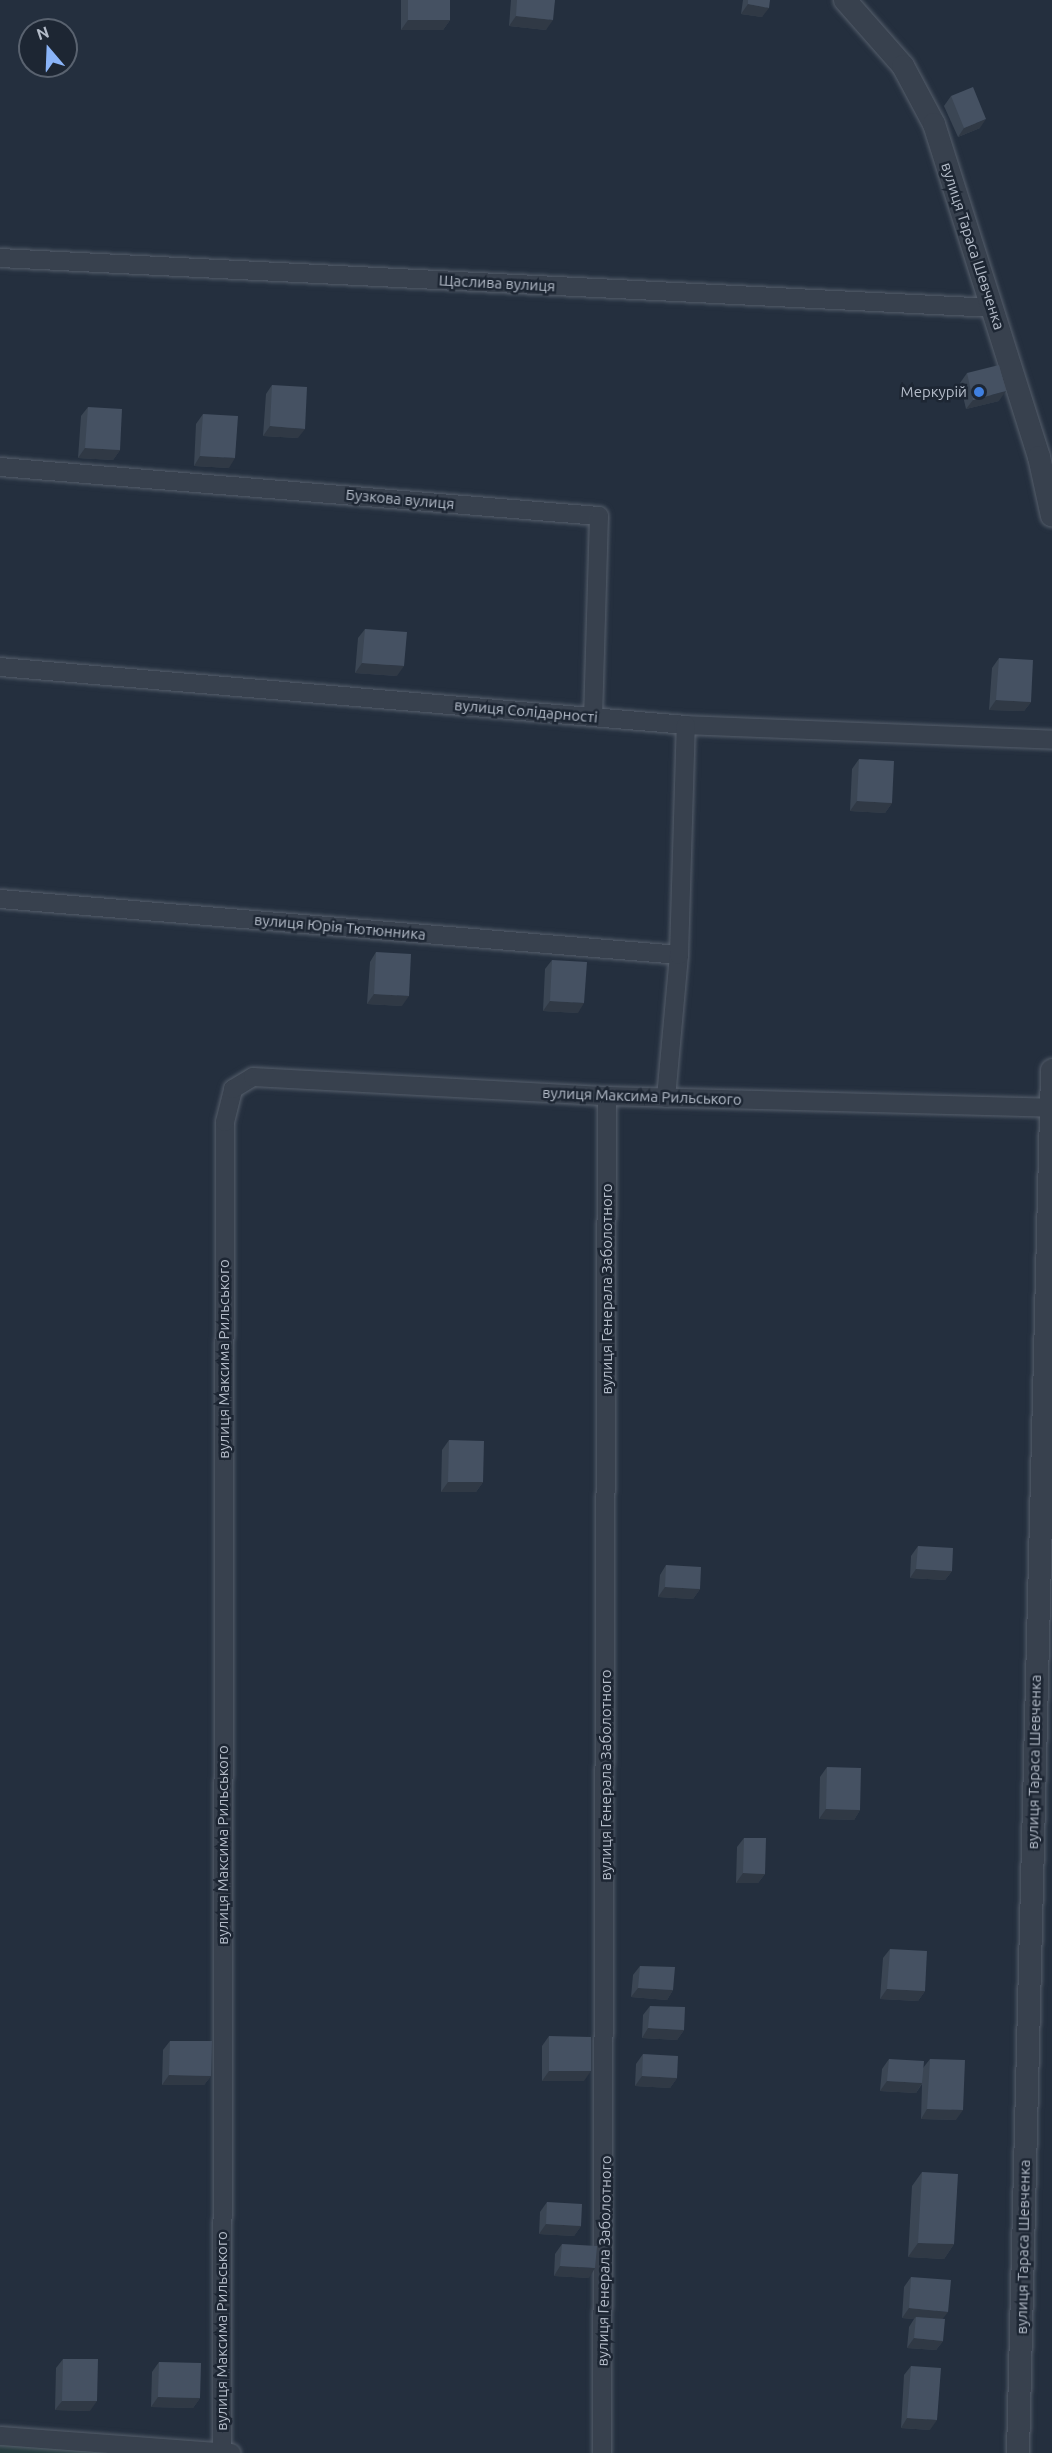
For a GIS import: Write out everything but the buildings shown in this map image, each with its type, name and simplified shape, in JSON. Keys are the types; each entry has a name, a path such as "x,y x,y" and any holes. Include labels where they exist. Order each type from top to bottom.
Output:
{"street":[{"name":"вулиця Тараса Шевченка","path":"845,0 903,66 926,106 1039,456 1052,516"},
{"name":"Щаслива вулиця","path":"0,258 993,308"},
{"name":"Бузкова вулиця","path":"0,467 600,516 593,717"},
{"name":"вулиця Солідарності","path":"0,667 686,724 1052,740"},
{"path":"666,1098 679,955 686,724"},
{"name":"вулиця Юрія Тютюнника","path":"0,899 679,955"},
{"name":"вулиця Тараса Шевченка","path":"1018,2453 1052,1070"},
{"name":"вулиця Максима Рильського","path":"226,2452 225,1134 233,1089 253,1077 607,1096 1051,1108"},
{"name":"вулиця Генерала Заболотного","path":"602,2453 607,1096"},
{"path":"0,2436 226,2452"}],"green space":[{"path":"0,2436 231,2453 0,2453"}],"place":[{"name":"Меркурій","path":"979,392"}]}
